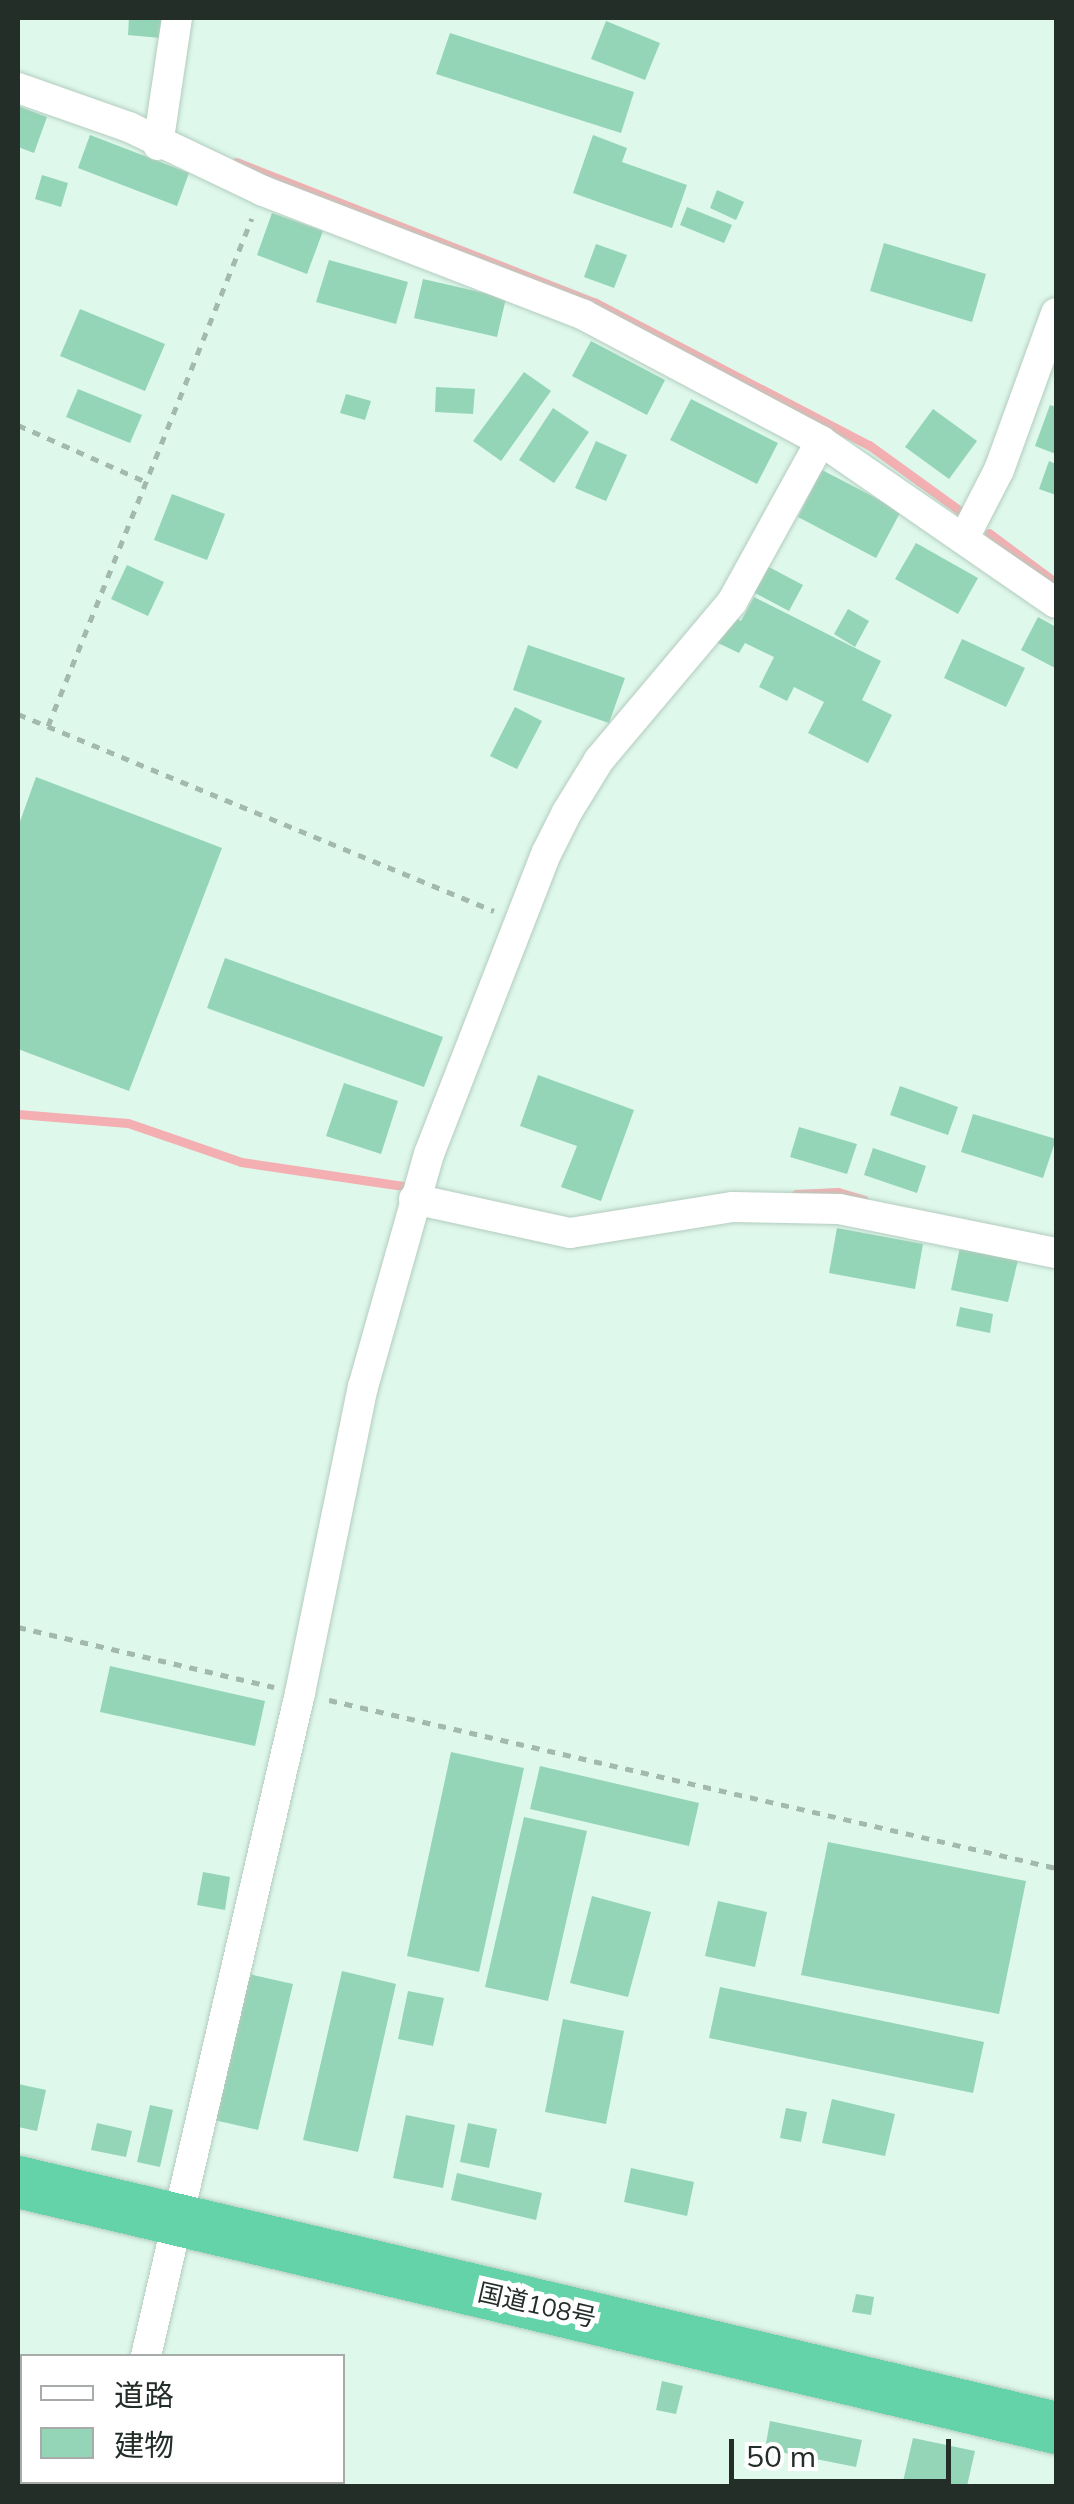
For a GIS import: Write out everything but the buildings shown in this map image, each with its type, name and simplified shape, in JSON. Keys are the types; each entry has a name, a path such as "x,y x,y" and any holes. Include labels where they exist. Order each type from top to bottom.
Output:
{"highway":[{"name":"国道108号","path":"18,2182 1056,2428"}],"street":[{"path":"158,145 177,18"},
{"path":"18,88 129,128 158,145 263,191 584,315 821,441 1056,604"},
{"path":"964,538 999,470 1056,313"},
{"path":"146,2354 300,1693 363,1387 414,1199 547,852 600,760 732,602 821,441"},
{"path":"414,1199 570,1233 733,1207 839,1209 1056,1253"}],"path":[{"path":"48,726 149,483 263,191"},
{"path":"18,425 149,483"},
{"path":"18,714 520,922"},
{"path":"18,1627 1056,1868"}],"waterway":[{"path":"236,162 594,302 869,445 963,513"},
{"path":"989,533 1056,583"},
{"path":"18,1114 128,1123 241,1162 403,1186"},
{"path":"796,1194 838,1192 864,1200"}]}
